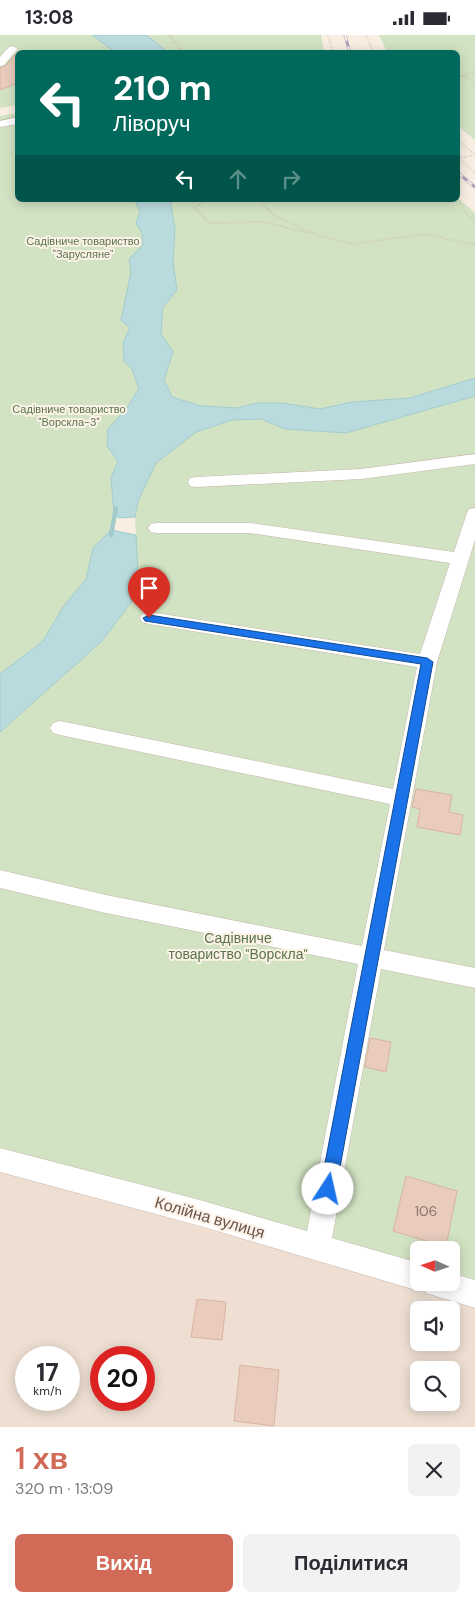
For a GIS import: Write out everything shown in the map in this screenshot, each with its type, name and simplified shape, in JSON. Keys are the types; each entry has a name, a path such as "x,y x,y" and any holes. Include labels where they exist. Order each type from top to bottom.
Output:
{"street":[{"path":"0,63 13,49"},
{"path":"0,124 15,122"},
{"path":"196,482 361,474 475,459"},
{"path":"317,1247 427,662 475,513"},
{"path":"157,528 250,528 460,559"},
{"path":"149,618 427,662"},
{"path":"60,728 400,798"},
{"path":"0,879 106,904 475,978"},
{"name":"Колійна вулиця","path":"0,1160 200,1213 410,1274"},
{"path":"460,1290 475,1294"}],"path":[{"path":"169,35 182,50"},
{"path":"328,35 332,50"},
{"path":"366,35 373,50"},
{"path":"461,76 475,72"},
{"path":"461,76 475,82"},
{"path":"460,142 475,155"},
{"path":"460,158 475,155"},
{"path":"460,160 475,173"},
{"path":"202,202 194,208 208,223 263,223 354,244 424,234 475,245"},
{"path":"260,202 276,217 317,235"},
{"path":"460,202 469,217 475,219"}],"shaded area":[{"path":"0,1171 410,1286 410,1291 429,1291 475,1304 475,1427 0,1427"}],"green space":[{"path":"0,35 92,35 112,50 15,50 15,105 0,108"},
{"path":"146,35 321,35 324,50 165,50"},
{"path":"379,35 475,35 475,140 460,128 460,50 386,50"},
{"path":"15,113 15,202 136,202 140,212 136,223 142,233 143,245 129,259 131,272 128,289 131,328 123,343 124,361 132,369 139,388 127,409 111,428 107,438 108,444 118,461 111,478 114,514 111,530 93,548 86,579 63,607 43,641 0,674 0,116"},
{"path":"460,200 475,213 475,378 410,398 352,402 320,409 282,403 257,403 237,408 201,406 172,397 164,380 173,352 161,334 163,307 177,290 173,262 175,229 170,202 460,202"},
{"name":"Садівниче товариство \"Ворскла\"","path":"475,396 475,1294 460,1290 460,1241 410,1241 410,1275 0,1160 0,732 102,641 139,592 135,517 138,501 156,463 196,432 232,420 261,419 285,429 346,433"}],"water":[{"path":"92,35 146,35 165,50 112,50"},
{"path":"136,202 170,202 175,229 173,262 177,290 163,307 161,334 173,352 164,380 172,397 201,406 237,408 257,403 282,403 320,409 352,402 410,398 475,378 475,396 346,433 285,429 261,419 232,420 196,432 156,463 138,501 135,517 119,518 114,514 111,478 118,461 107,446 108,429 127,408 139,388 132,369 124,361 123,343 130,328 121,320 131,272 129,259 143,245 142,233 136,223 140,212"},
{"path":"111,530 136,535 139,592 102,641 0,732 0,674 43,641 63,607 86,579 93,548"}],"building":[{"path":"15,55 15,84 0,90 0,68 5,66"},
{"path":"416,789 452,795 449,812 463,815 460,835 417,827 420,809 412,807"},
{"path":"370,1038 391,1042 386,1072 365,1067"},
{"path":"406,1176 457,1191 447,1241 426,1241 393,1231"},
{"path":"197,1299 226,1302 222,1340 191,1337"},
{"path":"240,1365 279,1370 274,1426 234,1421"}],"waterway":[{"path":"111,535 116,508"}],"railway":[{"path":"345,35 349,50"},
{"path":"460,175 475,187"}],"route":[{"path":"149,618 427,662 328,1189"}],"park label":[{"name":"Садівниче товариство \"Зарусляне\"","path":"83,247"},
{"name":"Садівниче товариство \"Ворскла-3\"","path":"69,415"}]}
